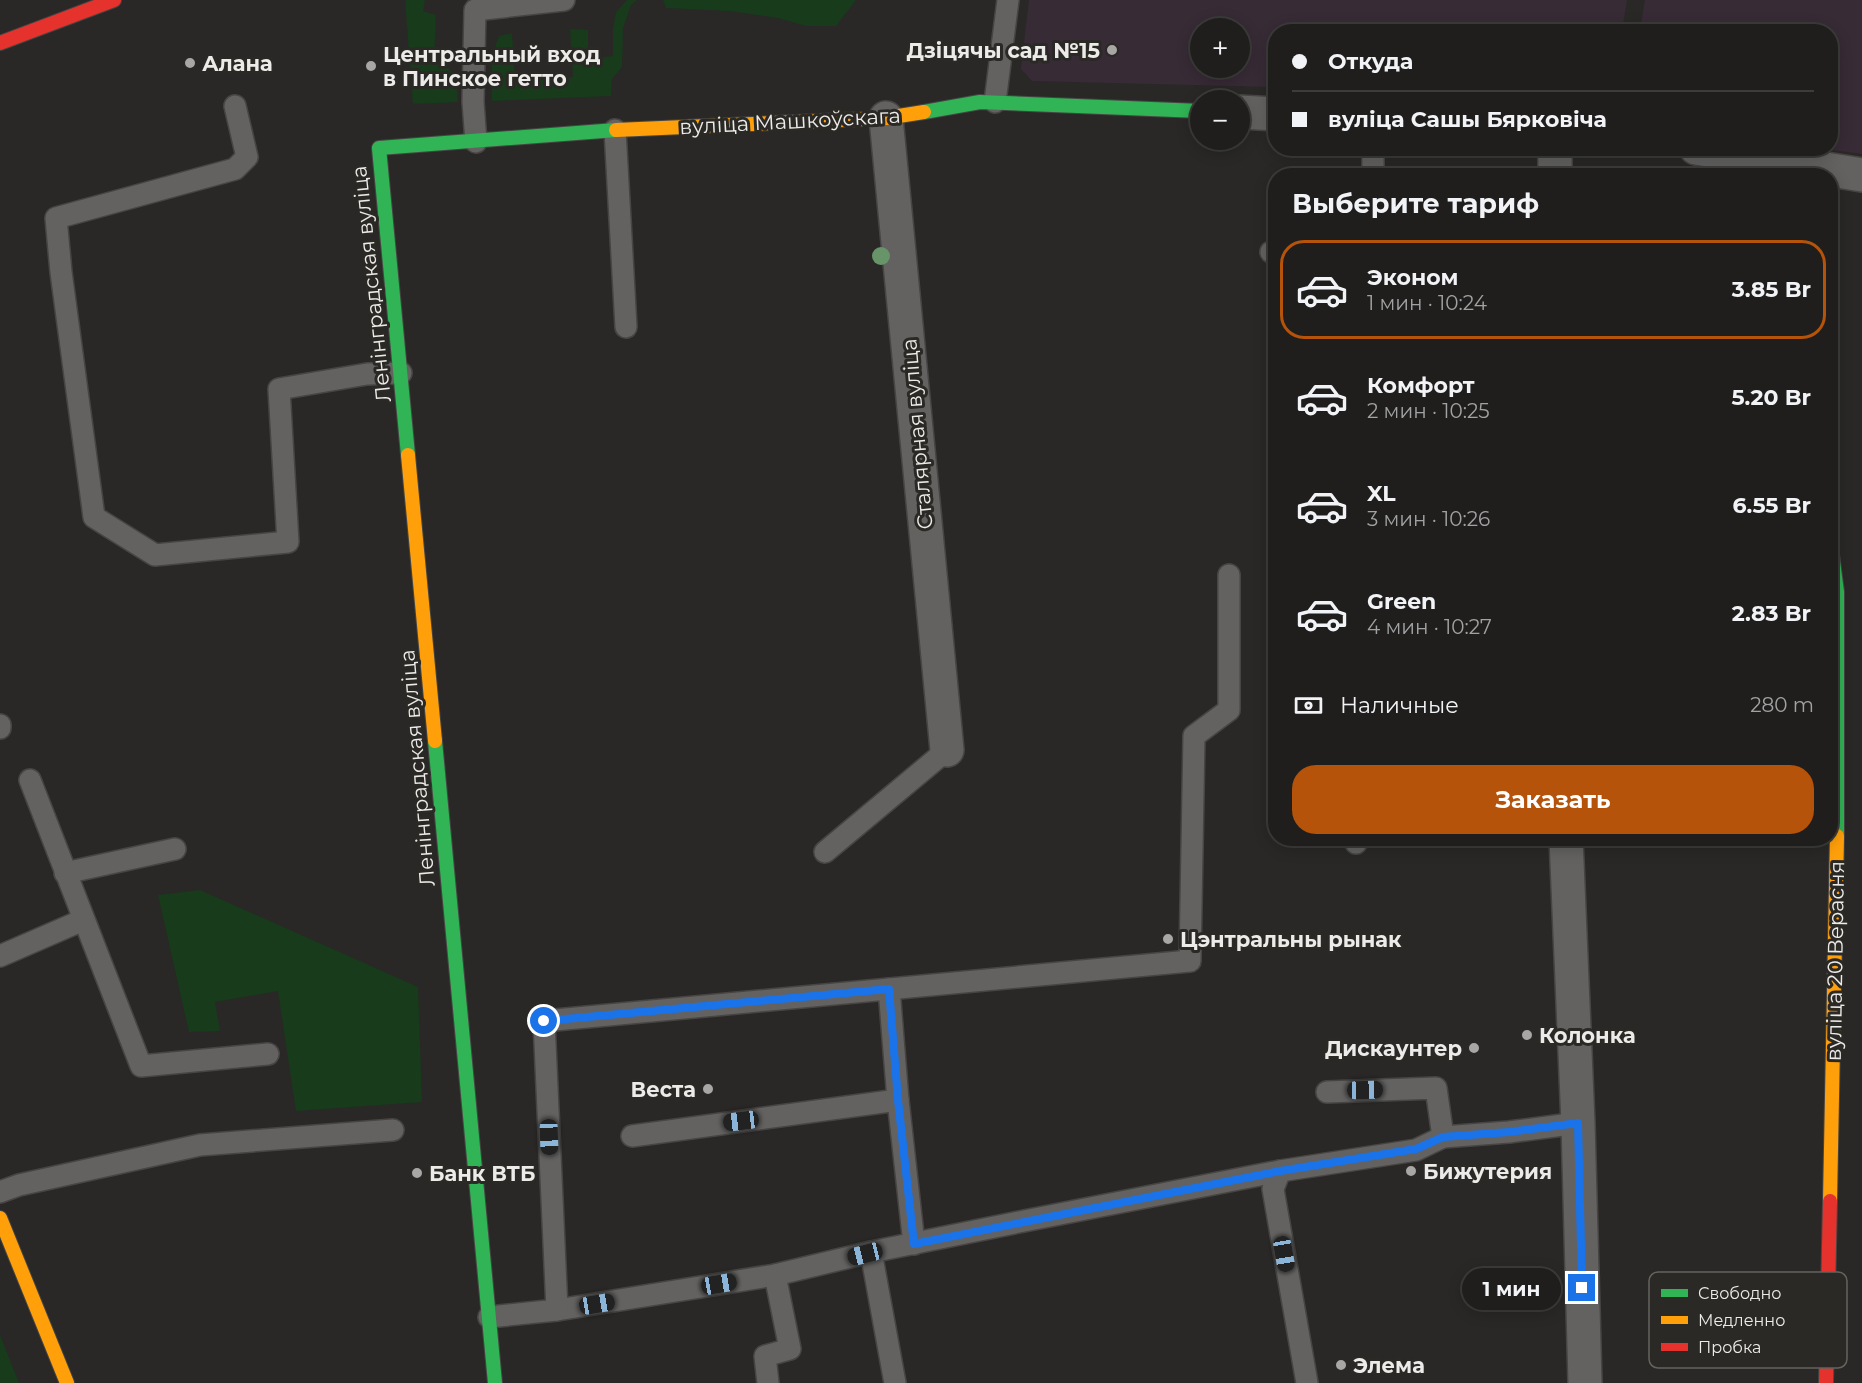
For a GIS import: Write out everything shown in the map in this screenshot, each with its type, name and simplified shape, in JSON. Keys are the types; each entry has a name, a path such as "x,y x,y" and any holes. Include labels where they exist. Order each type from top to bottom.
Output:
{"street":[{"path":"0,43 114,0"},
{"name":"вуліца Машкоўскага","path":"379,148 615,130 886,118 980,102 1190,111"},
{"path":"1250,113 1268,114"},
{"name":"Сталярная вуліца","path":"886,118 947,750"},
{"name":"Ленінградская вуліца","path":"379,148 495,1383"},
{"path":"1735,156 1793,168"},
{"path":"1838,173 1862,175"},
{"path":"1566,846 1578,1123 1585,1383"},
{"name":"вуліца 20 Верасня","path":"1829,1272 1837,846"},
{"path":"0,1218 67,1383"},
{"name":"вуліца 20 Верасня","path":"1826,1368 1826,1383"}],"lane":[{"path":"476,142 473,102 475,10 564,0"},
{"path":"995,102 1008,0"},
{"path":"235,106 247,157 235,169 56,218 61,272 94,517 155,555 288,542 279,389 367,374 401,373"},
{"path":"615,130 626,327"},
{"path":"557,1310 544,1021 1190,961 1194,736 1229,710 1229,575"},
{"path":"825,852 947,750"},
{"path":"30,780 141,1066 268,1054"},
{"path":"65,873 175,849"},
{"path":"0,956 83,920"},
{"path":"889,989 898,1100 914,1244"},
{"path":"1327,1092 1436,1088 1443,1137"},
{"path":"632,1136 898,1100"},
{"path":"489,1317 557,1310 775,1275 872,1252 1280,1171 1416,1149 1443,1137 1509,1132 1578,1123"},
{"path":"0,1192 19,1185 200,1145 393,1130"},
{"path":"1280,1171 1273,1189 1307,1383 1302,1383"},
{"path":"872,1252 895,1383"},
{"path":"768,1383 765,1356 790,1349 775,1275"}],"shaded area":[{"name":"Дзіцячы сад №15","path":"1029,0 1627,0 1623,24 1268,24 1268,87 1032,81 1021,69"},
{"path":"1645,0 1862,0 1862,154 1838,151 1838,24 1641,24"}],"green space":[{"path":"405,0 425,0 423,11 436,15 434,59 448,68 455,76 458,102 413,104"},
{"path":"627,0 637,0 631,5 623,28 622,67 612,79 611,96 492,101 491,76 499,36 512,33 515,81 573,77 570,29 588,30 588,59 613,56 613,29 616,12"},
{"path":"663,0 856,0 836,26 806,26 778,18 730,11 666,8"},
{"path":"200,890 418,987 422,1102 296,1111 278,991 215,1002 220,1031 189,1032 158,895"},
{"path":"0,1335 19,1383 0,1383"}],"traffic: fast":[{"path":"924,112 980,102 1190,111"},
{"path":"408,455 379,148 616,130"},
{"path":"435,741 495,1383"}],"traffic: slow":[{"path":"616,130 886,118 924,112"},
{"path":"408,455 435,741"},
{"path":"1830,1201 1837,846"},
{"path":"0,1218 67,1383"}],"traffic: jam":[{"path":"0,43 114,0"},
{"path":"1828,1272 1830,1201"},
{"path":"1826,1368 1826,1383"}],"place":[{"name":"Дзіцячы сад №15","path":"1112,50"},
{"name":"Алана","path":"190,63"},
{"name":"Центральный вход в Пинское гетто","path":"371,66"},
{"name":"Цэнтральны рынак","path":"1168,939"},
{"name":"Колонка","path":"1527,1035"},
{"name":"Дискаунтер","path":"1474,1048"},
{"name":"Веста","path":"708,1089"},
{"name":"Бижутерия","path":"1411,1171"},
{"name":"Банк ВТБ","path":"417,1173"},
{"name":"Элема","path":"1341,1365"}],"route":[{"path":"544,1021 889,989 898,1100 914,1244 1280,1171 1416,1149 1443,1137 1509,1132 1578,1123 1582,1288"}]}
